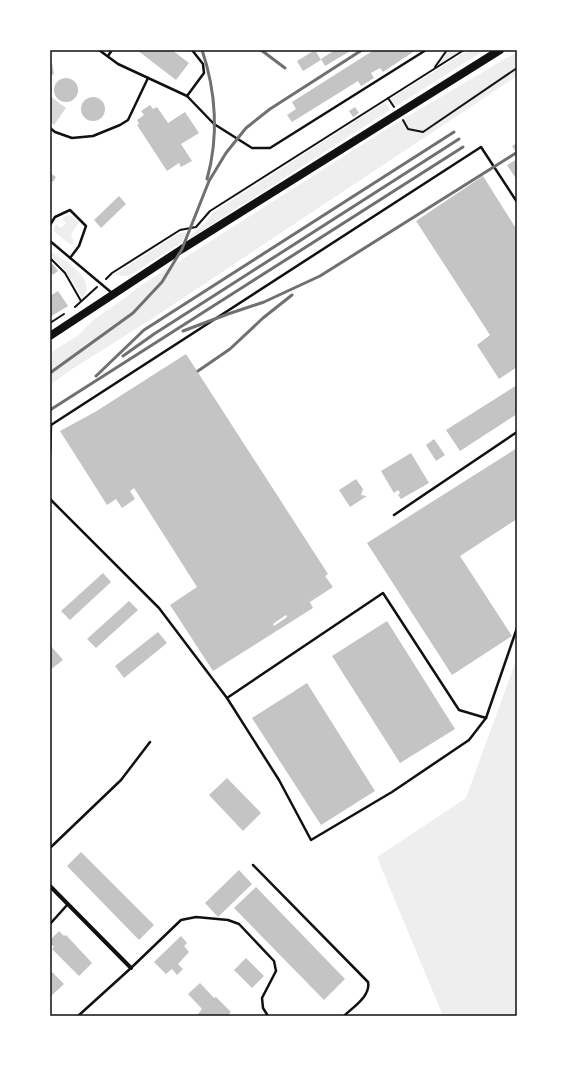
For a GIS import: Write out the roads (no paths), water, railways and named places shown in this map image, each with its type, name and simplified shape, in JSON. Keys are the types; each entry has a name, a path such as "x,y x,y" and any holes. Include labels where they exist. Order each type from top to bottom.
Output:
{"main road":[{"path":"50,336 182,249 500,50"}],"street":[{"path":"50,886 131,968"}],"lane":[{"path":"100,50 118,64 187,96 214,124 252,148 270,148 426,50"},
{"path":"108,56 112,50"},
{"path":"187,96 204,74 203,64 192,50"},
{"path":"50,128 55,132 72,138 93,136 120,125 128,120 148,78"},
{"path":"50,456 51,425 481,147 517,202"},
{"path":"50,225 55,217 70,210 86,226 79,246 70,258"},
{"path":"50,241 114,294"},
{"path":"394,515 517,432"},
{"path":"50,499 159,608 227,698 279,780 311,840 392,792 469,740 486,718 517,628"},
{"path":"227,698 384,593 459,710 486,718"},
{"path":"50,848 121,780 150,742"},
{"path":"253,865 368,982 369,987 367,994 344,1016"},
{"path":"50,924 68,904"},
{"path":"78,1016 182,920 196,917 228,920 239,924 274,961 276,970 262,998 263,1008 268,1016"}],"railway":[{"path":"202,50 207,66 213,98 214,114 213,147 207,179"},
{"path":"261,50 285,68"},
{"path":"50,373 133,313 162,282 182,249 209,181 226,153 246,128 270,109 362,50"},
{"path":"96,376 144,330 454,132"},
{"path":"123,356 154,334 459,139"},
{"path":"50,410 463,147"},
{"path":"183,331 264,302 320,276 516,153"},
{"path":"198,371 230,349 263,318 292,295"}]}
